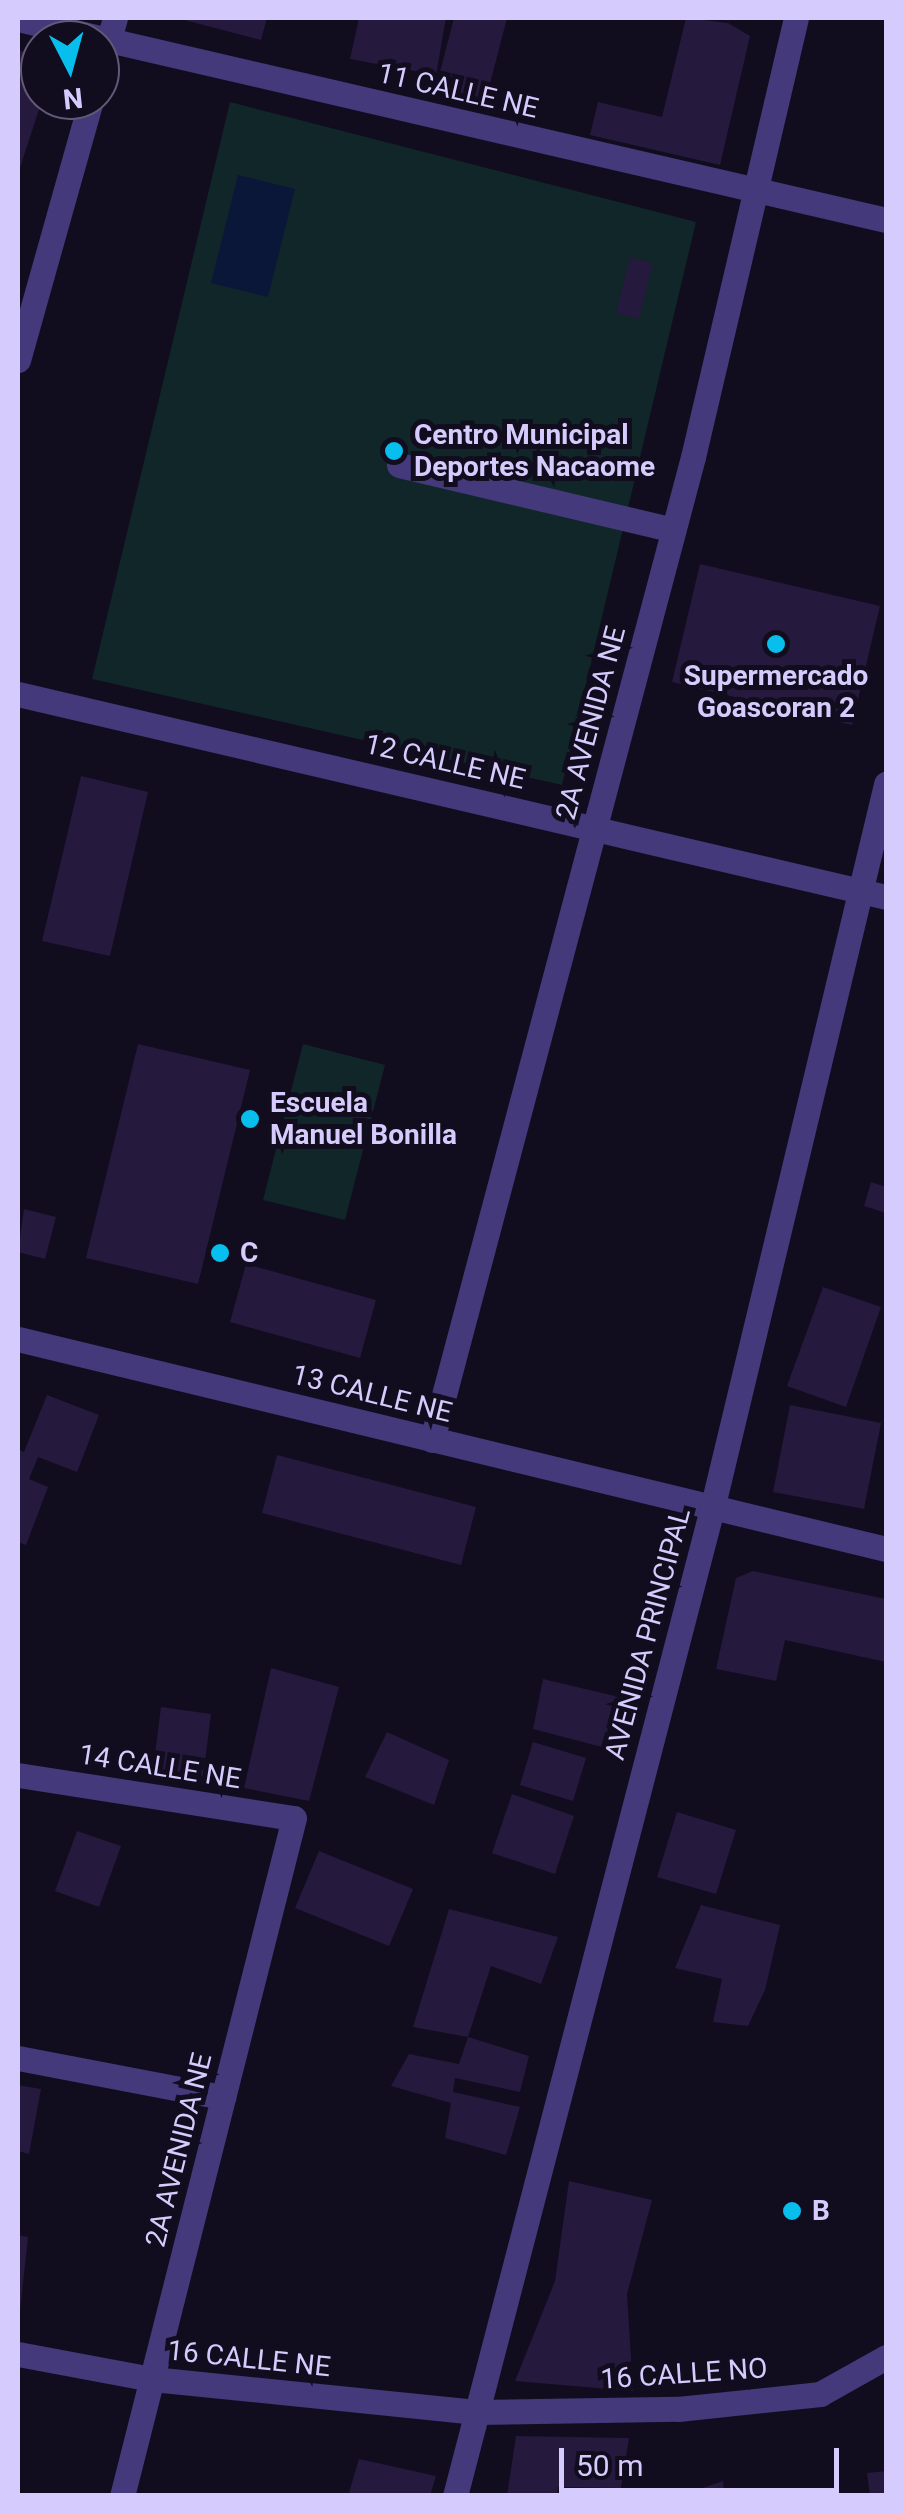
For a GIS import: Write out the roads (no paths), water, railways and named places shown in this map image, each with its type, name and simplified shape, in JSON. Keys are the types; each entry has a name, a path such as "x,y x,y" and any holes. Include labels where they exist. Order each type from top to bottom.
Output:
{"street":[{"name":"2A AVENIDA NE","path":"432,1440 674,530 796,18"},
{"name":"11 CALLE NE","path":"120,31 886,220"},
{"path":"18,360 85,120"},
{"path":"398,465 674,530"},
{"name":"12 CALLE NE","path":"18,694 886,897"},
{"name":"AVENIDA PRINCIPAL","path":"455,2496 712,1508 886,784"},
{"name":"13 CALLE NE","path":"18,1339 886,1549"},
{"name":"14 CALLE NE","path":"18,1776 294,1818"},
{"name":"2A AVENIDA NE","path":"122,2496 294,1818"},
{"path":"18,2058 223,2097"},
{"name":"16 CALLE NE","path":"18,2354 152,2379 476,2412"},
{"name":"16 CALLE NO","path":"476,2412 678,2409 820,2394 886,2357"}],"water":[{"path":"238,175 295,189 268,297 211,283"}],"place":[{"name":"Centro Municipal Deportes Nacaome","path":"394,451"},
{"name":"Supermercado Goascoran 2","path":"776,644"},
{"name":"Escuela Manuel Bonilla","path":"250,1119"},
{"name":"C","path":"220,1253"},
{"name":"B","path":"792,2211"}]}
